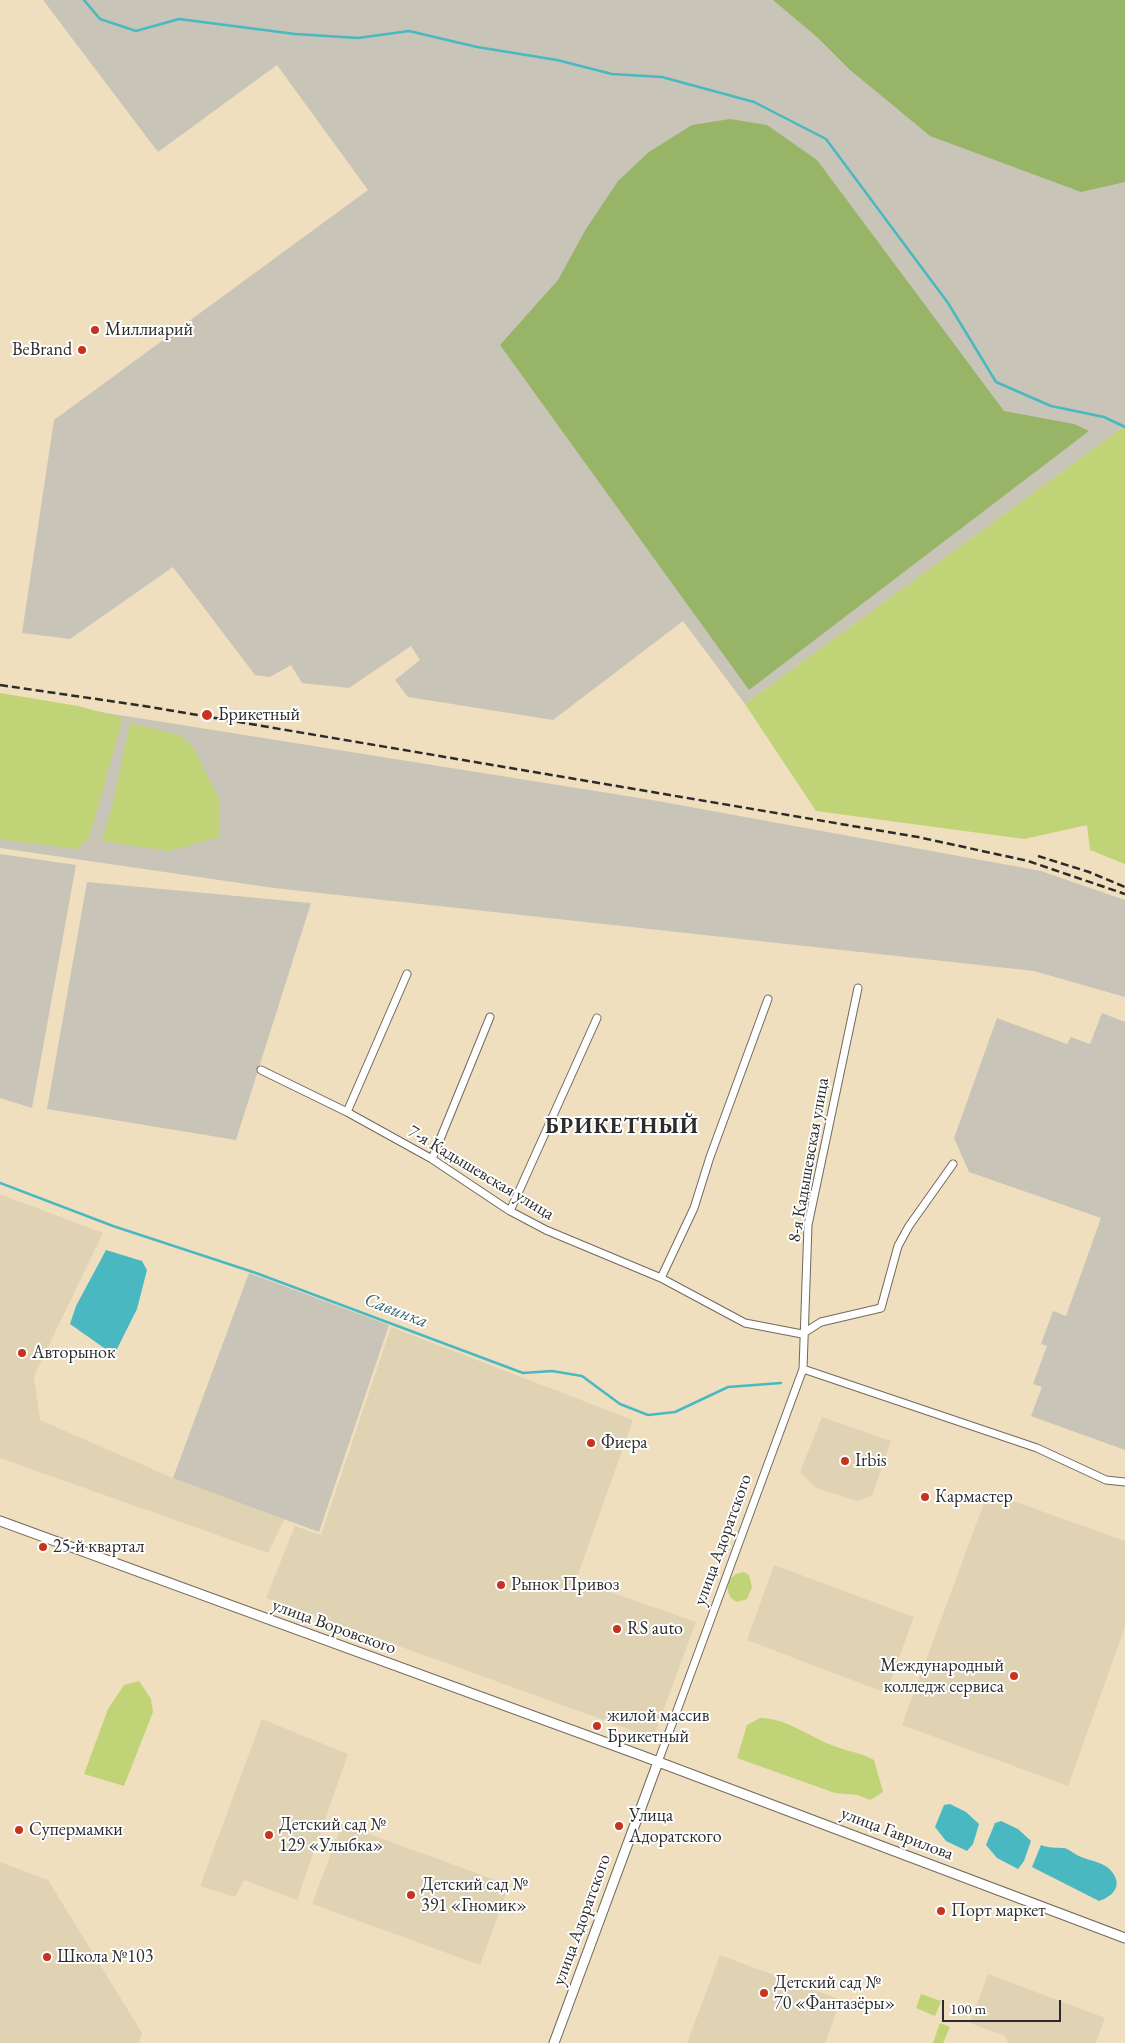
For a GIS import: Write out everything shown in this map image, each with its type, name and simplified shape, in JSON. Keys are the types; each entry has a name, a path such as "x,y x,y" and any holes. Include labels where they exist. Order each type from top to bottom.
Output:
{"street":[{"path":"347,1112 407,974"},
{"name":"8-я Кадышевская улица","path":"803,1369 802,1334 808,1224 858,988"},
{"path":"661,1278 694,1208 710,1157 768,999"},
{"path":"432,1159 490,1017"},
{"path":"510,1211 597,1018"},
{"name":"7-я Кадышевская улица","path":"260,1070 347,1112 432,1159 510,1211 546,1230 661,1278 746,1323 802,1334"},
{"path":"802,1334 820,1322 881,1308 898,1246 909,1226 953,1164"},
{"path":"803,1369 1037,1448 1106,1480 1125,1482"},
{"name":"улица Адоратского","path":"554,2043 803,1369"},
{"name":"улица Воровского","path":"0,1521 658,1762"},
{"name":"улица Гаврилова","path":"658,1762 1125,1938"}],"shaded area":[{"path":"43,0 1125,0 1125,426 745,704 683,621 553,720 408,697 395,680 420,660 411,646 349,688 302,683 291,665 270,677 255,675 173,567 70,639 22,633 54,420 368,190 277,65 158,152"},
{"path":"0,696 652,800 1041,871 1125,900 1125,997 1034,971 274,888 0,848"},
{"path":"0,854 76,865 32,1108 0,1098"},
{"path":"87,882 311,903 236,1140 47,1109"},
{"path":"1102,1013 1125,1022 1125,1450 1031,1416 1042,1387 1033,1384 1047,1346 1041,1344 1053,1311 1066,1316 1101,1218 969,1172 954,1138 997,1018 1067,1044 1071,1037 1090,1044"},
{"name":"Авторынок","path":"0,1194 103,1233 34,1376 40,1420 173,1478 285,1518 268,1553 0,1458"},
{"path":"249,1273 389,1325 319,1532 173,1478"},
{"path":"391,1327 633,1420 576,1580 696,1622 653,1738 266,1598 295,1526 321,1535"},
{"path":"822,1417 891,1441 872,1496 857,1501 816,1488 800,1472"},
{"name":"Международный колледж сервиса","path":"988,1492 1125,1541 1125,1627 1068,1786 902,1725"},
{"path":"774,1565 914,1617 886,1693 747,1640"},
{"name":"Детский сад № 129 «Улыбка»","path":"262,1719 348,1754 297,1900 244,1880 235,1897 200,1886"},
{"name":"Детский сад № 391 «Гномик»","path":"342,1824 509,1885 480,1965 312,1904"},
{"name":"Школа №103","path":"0,1862 48,1880 142,2033 139,2043 0,2043"},
{"name":"Детский сад № 70 «Фантазёры»","path":"720,1955 841,2000 825,2043 687,2043"},
{"path":"988,1974 1105,2018 1096,2043 1008,2043 1005,2036 970,2023"}],"green space":[{"path":"773,0 1125,0 1125,182 1081,192 930,136 849,69 817,37"},
{"path":"730,119 767,125 817,160 1004,411 1074,424 1089,431 749,690 500,345 558,280 586,229 618,181 649,152 692,125"},
{"path":"1125,426 1125,864 1090,850 1087,825 1024,839 816,811 745,704"},
{"path":"0,693 78,706 123,718 89,838 77,849 0,839"},
{"path":"130,723 179,735 192,745 220,801 219,837 169,851 102,841 113,803"},
{"path":"744,1572 749,1575 752,1587 747,1599 737,1602 729,1594 728,1584 733,1576"},
{"path":"139,1681 151,1699 153,1712 124,1786 84,1774 108,1709 124,1685"},
{"path":"760,1718 780,1721 827,1743 874,1760 883,1792 870,1800 858,1795 835,1793 737,1758 747,1725"},
{"path":"921,1994 941,2001 935,2016 916,2008"},
{"path":"940,2023 950,2027 943,2043 933,2043"}],"water":[{"path":"106,1250 142,1261 147,1270 137,1309 114,1355 70,1324 76,1306"},
{"path":"950,1804 966,1812 979,1824 973,1844 967,1851 946,1841 935,1827 944,1805"},
{"path":"1001,1821 1018,1829 1031,1841 1024,1861 1018,1869 997,1858 986,1845 995,1823"},
{"path":"1041,1845 1064,1848 1107,1867 1117,1882 1114,1891 1099,1901 1032,1867"}],"waterway":[{"path":"84,0 100,19 136,31 179,19 295,34 358,38 409,31 477,47 557,60 612,74 662,77 754,102 826,139 948,303 996,382 1051,406 1104,417 1125,427"},
{"name":"Савинка","path":"0,1183 113,1226 256,1273 523,1373 552,1371 582,1376 620,1404 648,1415 675,1412 728,1387 781,1383"}],"railway":[{"path":"0,685 144,706 918,837 1028,861 1125,894"},
{"path":"1038,856 1089,872 1125,887"}],"place":[{"name":"Миллиарий","path":"95,330"},
{"name":"BeBrand","path":"82,350"},
{"name":"Брикетный","path":"207,715"},
{"name":"Авторынок","path":"22,1353"},
{"name":"Фиера","path":"591,1443"},
{"name":"Irbis","path":"845,1461"},
{"name":"Кармастер","path":"925,1497"},
{"name":"25-й квартал","path":"43,1547"},
{"name":"Рынок Привоз","path":"501,1585"},
{"name":"RS auto","path":"617,1629"},
{"name":"Международный колледж сервиса","path":"1014,1676"},
{"name":"жилой массив Брикетный","path":"597,1726"},
{"name":"Улица Адоратского","path":"619,1826"},
{"name":"Супермамки","path":"19,1830"},
{"name":"Детский сад № 129 «Улыбка»","path":"269,1835"},
{"name":"Детский сад № 391 «Гномик»","path":"411,1895"},
{"name":"Порт маркет","path":"941,1911"},
{"name":"Школа №103","path":"47,1957"},
{"name":"Детский сад № 70 «Фантазёры»","path":"764,1993"}],"district":[{"name":"БРИКЕТНЫЙ","path":"622,1127"}]}
